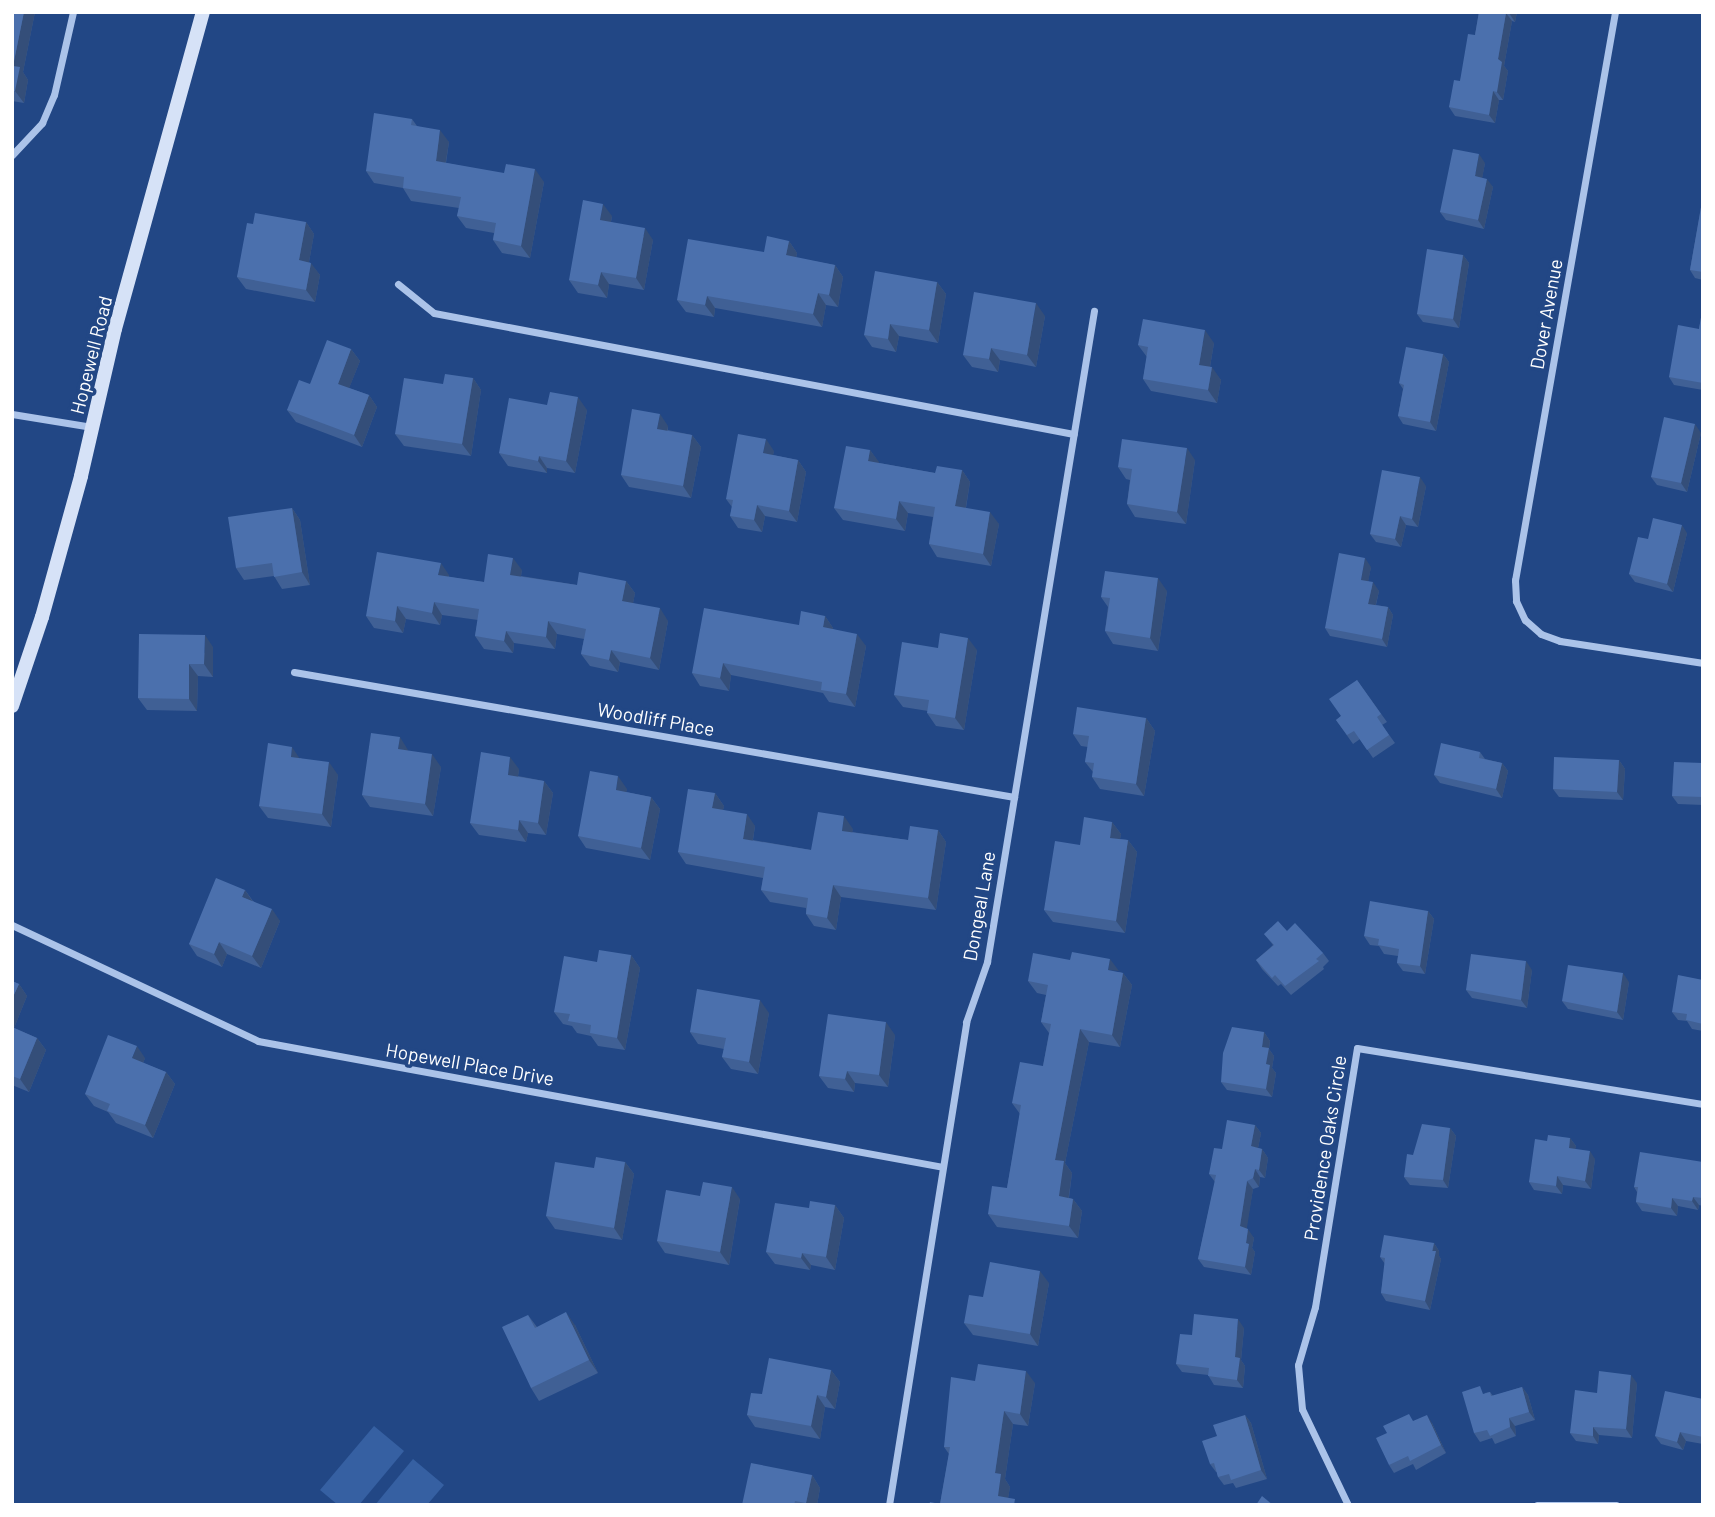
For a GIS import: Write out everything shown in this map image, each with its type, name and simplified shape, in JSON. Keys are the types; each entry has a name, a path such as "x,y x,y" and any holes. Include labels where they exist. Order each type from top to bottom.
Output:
{"street":[{"path":"12,155 42,123 54,95 73,12"},
{"name":"Hopewell Road","path":"12,706 42,617 93,427 116,329 203,12"},
{"name":"Dover Avenue","path":"1615,12 1515,580 1516,601 1525,620 1541,635 1560,641 1703,663"},
{"path":"398,284 433,313 1074,434"},
{"name":"Dongeal Lane","path":"889,1505 966,1022 987,962 1094,311"},
{"path":"12,414 93,427"},
{"name":"Woodliff Place","path":"293,672 1014,797"},
{"name":"Hopewell Place Drive","path":"12,925 258,1041 943,1167"},
{"name":"Providence Oaks Circle","path":"1348,1505 1302,1409 1298,1365 1315,1307 1357,1048 1703,1104"},
{"path":"1536,1505 1616,1505"}],"shaded area":[{"path":"374,1426 404,1451 359,1505 338,1505 320,1490"},
{"path":"413,1459 444,1485 427,1505 375,1505"}],"building":[{"path":"12,12 24,12 13,66 20,67 15,91 12,91"},
{"path":"1479,12 1509,12 1506,13 1498,59 1502,62 1497,92 1493,91 1489,115 1449,107 1454,80 1460,81 1468,34 1475,35"},
{"path":"374,113 412,119 411,125 440,130 436,161 504,173 506,164 535,169 521,246 493,240 496,223 457,216 461,197 403,188 404,177 366,171"},
{"path":"1453,149 1479,154 1475,176 1487,179 1478,220 1440,212"},
{"path":"1703,196 1703,272 1690,270"},
{"path":"583,200 603,204 600,220 645,228 636,278 601,272 598,285 569,280"},
{"path":"255,213 306,222 299,260 311,263 306,290 237,277 247,223 253,224"},
{"path":"767,236 789,241 786,255 835,265 829,295 818,293 813,314 707,296 705,305 677,300 688,239 764,252"},
{"path":"1427,249 1463,255 1453,319 1417,314"},
{"path":"875,271 937,282 929,330 890,324 888,339 864,335"},
{"path":"974,292 1036,303 1027,355 991,348 989,359 963,355"},
{"path":"1703,306 1703,383 1669,377 1678,325 1699,329"},
{"path":"1143,319 1205,330 1199,365 1212,367 1208,390 1143,379 1148,347 1138,345"},
{"path":"327,340 351,349 338,384 369,395 354,435 287,410 299,380 310,384"},
{"path":"1406,347 1443,354 1430,422 1398,416 1404,385 1399,383"},
{"path":"445,374 473,378 462,444 395,434 404,378 443,384"},
{"path":"550,392 578,397 566,461 539,456 538,461 499,453 509,398 547,405"},
{"path":"632,409 660,414 657,429 692,435 683,486 621,475"},
{"path":"1664,417 1695,424 1681,483 1651,477"},
{"path":"738,434 766,439 763,453 798,460 789,511 757,505 754,520 730,516 733,500 726,499"},
{"path":"1122,439 1187,448 1177,512 1127,504 1132,469 1118,467"},
{"path":"846,446 870,450 868,461 935,473 937,466 962,470 955,506 990,512 983,554 929,544 935,507 899,501 896,519 834,508"},
{"path":"1382,470 1420,477 1412,519 1400,516 1395,539 1370,534"},
{"path":"292,508 302,572 274,577 272,563 236,568 228,517"},
{"path":"1653,518 1682,525 1667,584 1629,574 1638,537 1648,539"},
{"path":"377,552 441,563 438,575 484,582 488,554 513,558 510,575 577,585 579,572 626,581 622,601 660,608 650,658 611,650 609,660 581,654 586,629 548,621 546,637 506,631 504,641 475,636 479,609 434,602 432,613 397,606 395,621 366,616"},
{"path":"1339,553 1365,558 1361,580 1373,582 1368,604 1388,607 1382,639 1325,628"},
{"path":"1105,571 1158,578 1150,638 1105,631 1110,598 1101,597"},
{"path":"704,608 799,625 801,611 825,616 823,627 857,634 846,694 821,690 822,682 723,663 720,678 692,673"},
{"path":"940,633 968,638 955,718 927,713 929,700 894,695 902,642 938,648"},
{"path":"139,634 205,635 204,664 189,664 189,699 138,698"},
{"path":"1357,680 1381,714 1377,717 1389,735 1367,750 1354,731 1347,735 1336,720 1341,716 1329,699"},
{"path":"1077,707 1146,718 1136,784 1092,777 1094,763 1085,762 1089,736 1073,734"},
{"path":"371,733 400,737 398,749 432,754 425,804 362,795"},
{"path":"268,743 292,747 291,757 329,762 322,814 259,806"},
{"path":"1441,743 1480,752 1479,758 1502,763 1496,789 1434,775"},
{"path":"481,752 510,757 508,775 544,781 538,823 519,820 518,830 470,823"},
{"path":"1554,757 1619,760 1617,792 1553,789"},
{"path":"1674,762 1703,763 1703,797 1672,796"},
{"path":"590,771 618,776 616,790 651,797 641,848 578,836"},
{"path":"688,789 715,793 712,808 747,814 743,839 811,850 818,812 844,816 842,831 908,840 910,826 938,830 928,898 833,885 827,918 806,914 808,898 761,890 765,867 678,852"},
{"path":"1084,817 1112,822 1110,838 1128,840 1116,921 1044,910 1055,841 1080,845"},
{"path":"216,878 245,890 242,897 272,909 252,956 219,942 214,954 189,944"},
{"path":"1370,901 1428,911 1420,966 1397,963 1399,949 1378,945 1379,939 1364,936"},
{"path":"1278,921 1287,931 1295,923 1323,953 1316,959 1319,961 1285,986 1275,975 1272,978 1256,960 1274,945 1264,934"},
{"path":"599,950 631,955 617,1038 590,1033 591,1025 568,1021 570,1014 554,1012 564,956 597,962"},
{"path":"1072,952 1110,959 1108,970 1123,973 1112,1035 1080,1029 1055,1160 1064,1161 1059,1196 1073,1199 1069,1226 988,1214 992,1186 1007,1188 1021,1105 1012,1103 1020,1062 1043,1066 1051,1024 1041,1022 1048,985 1028,981 1033,953 1070,960"},
{"path":"1471,954 1526,961 1521,1000 1466,990"},
{"path":"1568,965 1623,973 1617,1012 1562,1001"},
{"path":"1678,975 1703,980 1703,1024 1686,1020 1687,1014 1672,1012"},
{"path":"12,981 19,984 12,999"},
{"path":"697,989 760,1000 749,1062 722,1057 726,1038 690,1032"},
{"path":"828,1014 886,1022 879,1075 847,1071 845,1079 819,1076"},
{"path":"12,1027 37,1038 20,1079 12,1076"},
{"path":"1232,1027 1264,1032 1262,1047 1269,1048 1266,1064 1270,1065 1266,1089 1221,1082 1223,1053"},
{"path":"108,1035 137,1046 132,1058 166,1072 145,1125 107,1111 110,1104 85,1094"},
{"path":"1227,1120 1255,1125 1251,1146 1262,1149 1259,1170 1255,1169 1253,1178 1247,1181 1240,1226 1248,1229 1246,1243 1249,1244 1245,1267 1198,1259 1216,1175 1209,1174 1214,1148 1222,1149"},
{"path":"1422,1124 1450,1128 1443,1180 1404,1177 1407,1154 1413,1155"},
{"path":"1548,1135 1570,1138 1569,1148 1590,1151 1585,1181 1557,1176 1556,1186 1529,1182 1535,1139 1547,1141"},
{"path":"1640,1152 1703,1162 1703,1198 1693,1197 1692,1201 1672,1198 1671,1208 1636,1202 1638,1187 1634,1187"},
{"path":"596,1157 625,1162 614,1228 546,1216 555,1162 594,1168"},
{"path":"703,1182 732,1187 720,1252 657,1241 666,1190 700,1196"},
{"path":"810,1201 835,1205 826,1257 802,1253 801,1258 766,1252 775,1203 809,1208"},
{"path":"1384,1235 1434,1243 1432,1251 1436,1251 1425,1301 1381,1293 1385,1258 1380,1257"},
{"path":"990,1262 1040,1271 1030,1334 964,1323 969,1295 983,1297"},
{"path":"566,1312 589,1360 531,1388 502,1327 528,1315 535,1328"},
{"path":"1194,1314 1238,1319 1235,1357 1240,1358 1237,1380 1208,1376 1209,1368 1176,1364 1180,1334 1192,1335"},
{"path":"769,1358 831,1370 826,1397 817,1395 811,1426 747,1415 751,1393 762,1394"},
{"path":"978,1364 1026,1371 1020,1414 1004,1411 995,1473 1001,1474 998,1496 1015,1499 1014,1505 929,1505 930,1502 940,1504 950,1447 944,1447 951,1377 975,1381"},
{"path":"1599,1371 1631,1375 1626,1429 1593,1427 1593,1436 1570,1433 1575,1390 1597,1393"},
{"path":"1480,1386 1483,1394 1490,1392 1491,1396 1522,1387 1529,1412 1509,1418 1510,1427 1490,1436 1487,1430 1474,1433 1462,1392"},
{"path":"1665,1391 1703,1399 1703,1437 1680,1432 1677,1442 1655,1436"},
{"path":"1409,1414 1413,1421 1427,1415 1441,1445 1410,1461 1408,1456 1389,1465 1376,1438 1387,1433 1383,1426"},
{"path":"1245,1415 1261,1470 1231,1480 1229,1474 1218,1477 1202,1441 1217,1436 1213,1425"},
{"path":"751,1463 812,1475 806,1503 795,1501 794,1505 742,1505"},
{"path":"1262,1496 1273,1505 1256,1505"}]}
